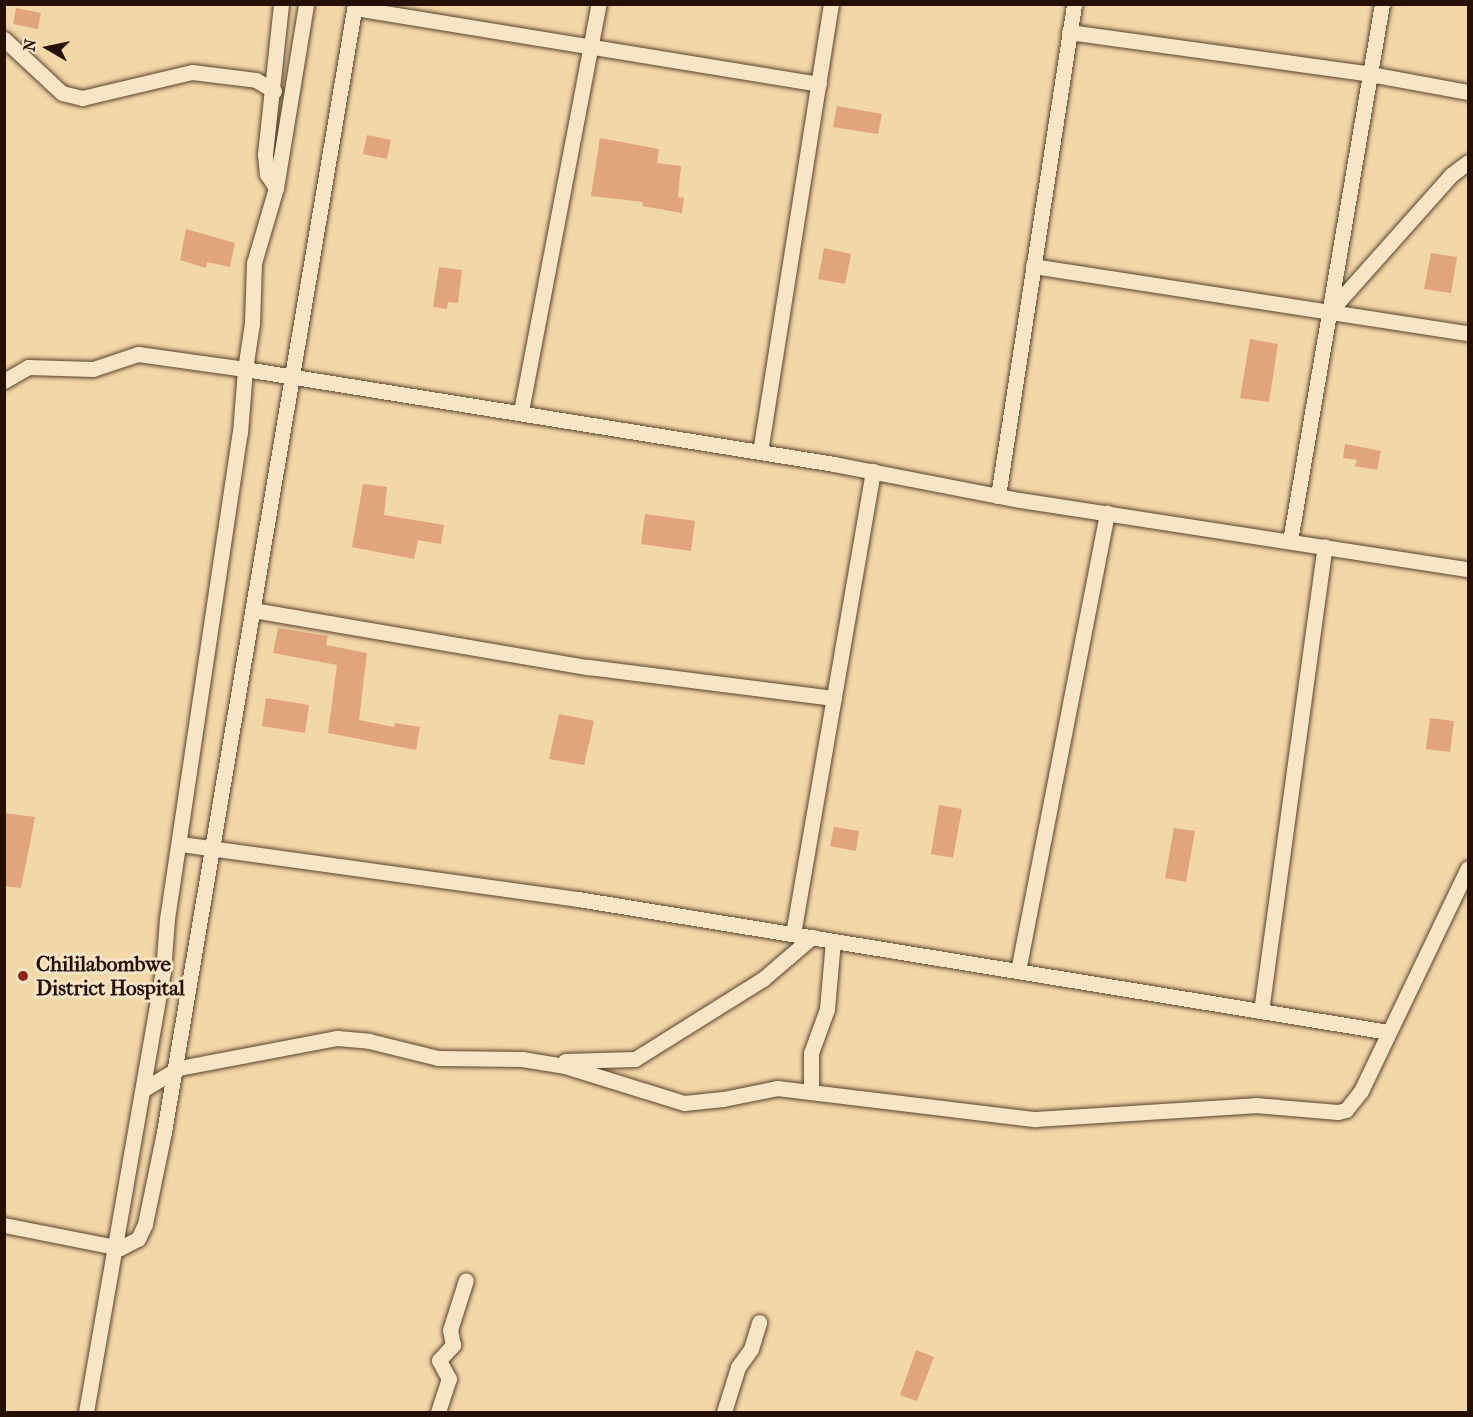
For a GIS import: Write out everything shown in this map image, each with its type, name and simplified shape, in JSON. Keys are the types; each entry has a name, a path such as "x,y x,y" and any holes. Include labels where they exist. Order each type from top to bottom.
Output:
{"street":[{"path":"276,188 267,174 265,154 274,91 281,4"},
{"path":"86,1413 144,1089 181,844 240,433 245,369 252,323 254,263 276,188 306,4"},
{"path":"521,411 599,4"},
{"path":"760,452 831,4"},
{"path":"998,496 1074,4"},
{"path":"1290,541 1382,4"},
{"path":"4,1225 115,1246 138,1239 145,1224 175,1070 355,6 819,84"},
{"path":"1070,32 1370,74 1468,92"},
{"path":"4,39 63,93 82,98 192,72 256,80 274,91"},
{"path":"1329,311 1451,175 1468,162"},
{"path":"1033,266 1468,333"},
{"path":"4,381 28,368 93,369 138,354 521,411 873,471 998,496 1468,569"},
{"path":"793,934 873,471"},
{"path":"1018,970 1107,513"},
{"path":"1261,1011 1325,546"},
{"path":"253,610 588,667 834,698"},
{"path":"181,844 578,899 1388,1032"},
{"path":"538,1062 564,1066 684,1102 723,1099 777,1088 811,1090 1035,1119 1255,1105 1338,1112 1347,1110 1361,1091 1468,868"},
{"path":"144,1089 175,1070 337,1038 369,1041 438,1058 538,1062 635,1059 763,979 812,937"},
{"path":"811,1090 811,1053 827,1009 833,941"},
{"path":"438,1413 448,1379 439,1360 453,1345 450,1330 466,1280"},
{"path":"727,1412 738,1367 751,1350 759,1322"}],"building":[{"path":"16,8 41,13 38,29 13,24"},
{"path":"837,106 882,114 878,134 833,127"},
{"path":"367,135 391,140 387,159 363,154"},
{"path":"600,138 659,149 657,163 681,166 678,197 684,198 682,213 642,206 643,202 591,196"},
{"path":"186,229 235,243 230,267 207,262 206,268 180,260"},
{"path":"824,248 851,254 845,284 818,279"},
{"path":"1431,253 1457,257 1451,293 1424,289"},
{"path":"439,267 462,270 458,303 448,302 447,309 433,307"},
{"path":"1250,339 1278,344 1269,402 1240,398"},
{"path":"1345,444 1381,451 1377,470 1355,466 1357,460 1343,458"},
{"path":"363,484 387,487 384,515 444,525 441,544 418,540 414,559 352,547"},
{"path":"645,514 695,521 691,551 641,544"},
{"path":"278,628 328,636 326,645 367,653 359,720 394,727 395,723 420,727 416,750 328,733 337,665 273,653"},
{"path":"266,698 309,705 305,733 262,726"},
{"path":"559,714 594,721 584,765 549,759"},
{"path":"1430,718 1454,721 1450,752 1426,749"},
{"path":"939,805 962,809 953,858 931,854"},
{"path":"4,813 35,817 21,888 4,886"},
{"path":"834,827 859,831 856,851 830,846"},
{"path":"1174,828 1195,831 1186,882 1165,878"},
{"path":"916,1350 934,1357 917,1401 900,1395"}],"place":[{"name":"Chililabombwe District Hospital","path":"23,976"}]}
